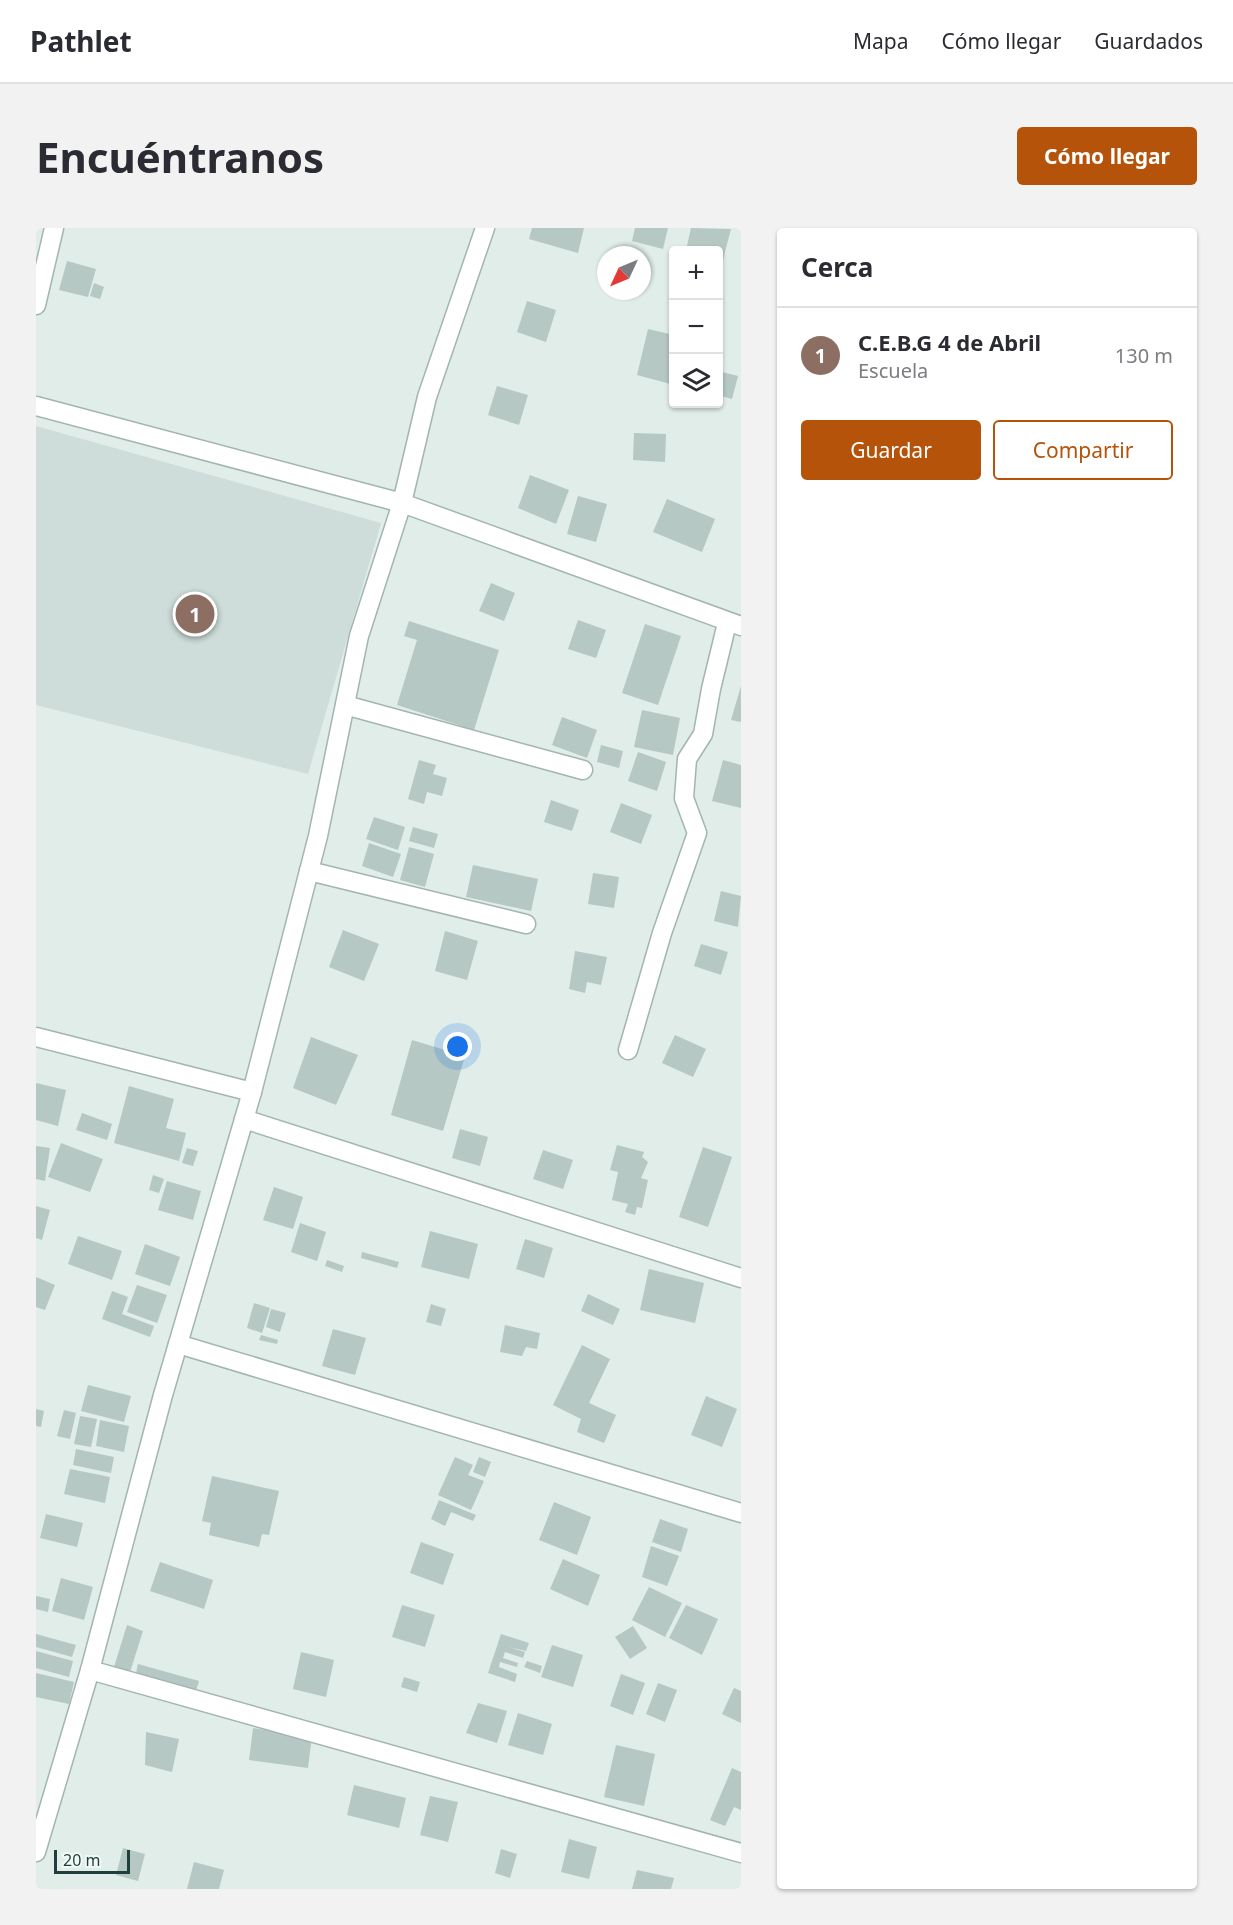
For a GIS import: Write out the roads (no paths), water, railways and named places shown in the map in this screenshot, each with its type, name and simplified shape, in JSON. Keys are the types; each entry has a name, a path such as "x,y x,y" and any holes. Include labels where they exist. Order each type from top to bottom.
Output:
{"street":[{"path":"36,305 54,228"},
{"path":"36,1852 44,1794 90,1670 178,1344 252,1092 309,871 359,636 402,503 427,397 485,228"},
{"path":"36,406 402,503 734,624 711,689 703,734 687,759 684,798 696,833 662,933 628,1050"},
{"path":"345,705 583,770"},
{"path":"309,871 526,924"},
{"path":"36,1037 252,1092"},
{"path":"244,1119 741,1278"},
{"path":"178,1344 741,1513"},
{"path":"90,1670 741,1853"}],"place":[{"name":"C.E.B.G 4 de Abril","path":"195,614"}]}
